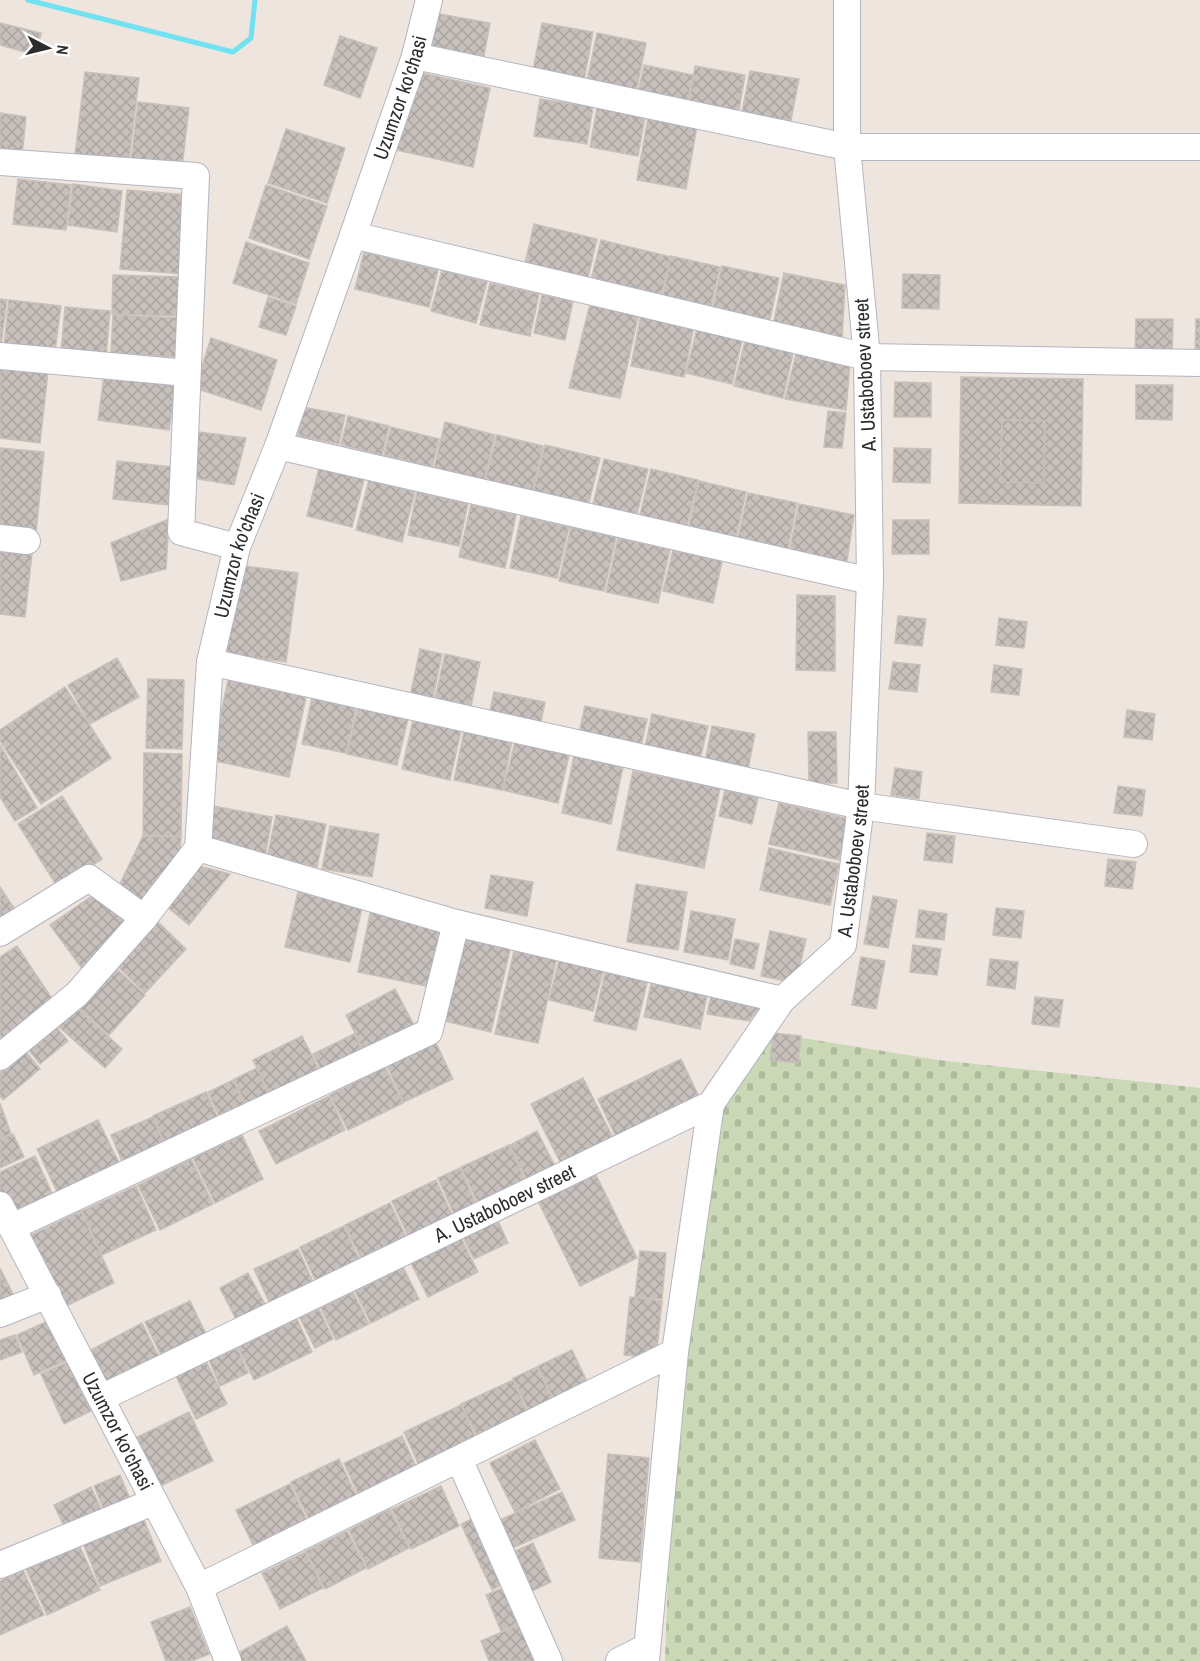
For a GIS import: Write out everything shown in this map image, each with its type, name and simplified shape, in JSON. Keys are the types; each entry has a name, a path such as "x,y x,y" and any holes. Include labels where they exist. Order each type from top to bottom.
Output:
{"street":[{"name":"Uzumzor ko'chasi","path":"198,848 210,662 237,547 278,446 353,235 415,56 429,0"},
{"name":"A. Ustaboboev street","path":"101,1398 711,1104 782,1000 843,945 861,806 870,581 867,357 847,147 847,0"},
{"path":"415,56 847,147 1200,147"},
{"path":"0,162 196,176 181,532 237,547"},
{"path":"353,235 867,357 1200,363"},
{"path":"0,356 187,373"},
{"path":"278,446 870,581"},
{"path":"0,538 27,541"},
{"path":"210,662 861,806 1134,844"},
{"path":"0,1057 77,994 144,918 198,848 456,923 782,1000"},
{"path":"0,933 89,878 144,918"},
{"path":"6,1216 429,1032 456,923"},
{"path":"619,1661 647,1654 675,1352 711,1104"},
{"name":"Uzumzor ko'chasi","path":"6,1216 199,1587 228,1661"},
{"path":"0,1314 48,1296"},
{"path":"199,1587 675,1352"},
{"path":"459,1459 549,1661"},
{"path":"0,1565 153,1502"}],"green space":[{"path":"772,1033 938,1060 1200,1088 1200,1661 665,1661 671,1485 718,1121 743,1072"}],"building":[{"path":"434,13 490,23 483,61 427,51"},
{"path":"0,23 41,33 36,55 0,45"},
{"path":"542,23 593,32 583,86 532,76"},
{"path":"597,33 646,43 635,97 586,86"},
{"path":"340,36 377,48 360,98 324,85"},
{"path":"644,65 693,75 686,107 637,97"},
{"path":"695,66 745,75 738,116 688,107"},
{"path":"413,71 490,88 473,167 396,150"},
{"path":"750,71 799,79 790,125 741,117"},
{"path":"85,72 139,78 129,161 75,155"},
{"path":"540,99 593,107 587,144 534,136"},
{"path":"138,102 189,108 182,167 131,161"},
{"path":"597,108 645,117 638,156 590,147"},
{"path":"0,113 26,117 22,155 0,152"},
{"path":"648,117 697,126 686,189 637,180"},
{"path":"286,129 345,148 327,203 268,183"},
{"path":"18,179 71,185 66,230 13,224"},
{"path":"73,184 122,191 117,232 68,225"},
{"path":"266,185 327,206 309,259 249,238"},
{"path":"127,190 189,195 183,274 120,269"},
{"path":"534,224 597,239 587,282 524,268"},
{"path":"601,240 671,257 660,300 590,284"},
{"path":"246,242 309,263 296,304 233,283"},
{"path":"364,252 438,270 429,307 355,289"},
{"path":"671,256 720,267 710,311 662,301"},
{"path":"722,266 779,278 769,324 712,312"},
{"path":"442,270 487,282 476,323 431,311"},
{"path":"784,273 845,285 842,340 773,325"},
{"path":"903,274 940,275 939,309 902,308"},
{"path":"113,275 183,277 181,316 112,314"},
{"path":"490,283 539,294 530,336 480,325"},
{"path":"542,295 573,301 565,340 534,333"},
{"path":"268,297 296,306 286,335 259,327"},
{"path":"0,299 7,300 1,345 0,345"},
{"path":"9,300 61,306 55,351 4,345"},
{"path":"590,304 639,313 620,398 569,388"},
{"path":"65,307 110,311 106,357 61,352"},
{"path":"641,314 694,325 684,377 631,366"},
{"path":"113,315 181,318 180,357 111,354"},
{"path":"1136,319 1173,319 1172,354 1135,353"},
{"path":"1196,319 1200,319 1200,353 1195,353"},
{"path":"698,325 743,336 732,384 686,373"},
{"path":"746,337 794,349 783,398 734,386"},
{"path":"211,338 277,360 261,410 195,388"},
{"path":"797,350 850,363 846,410 785,399"},
{"path":"0,366 48,372 40,443 0,438"},
{"path":"104,375 176,385 169,430 98,420"},
{"path":"961,377 1083,379 1081,506 959,503"},
{"path":"895,382 931,383 931,417 894,417"},
{"path":"1136,385 1173,385 1172,420 1136,419"},
{"path":"303,407 345,415 339,444 298,436"},
{"path":"828,411 846,413 842,448 824,447"},
{"path":"348,416 389,426 382,455 341,445"},
{"path":"1002,420 1045,421 1044,483 1000,482"},
{"path":"445,422 495,435 484,480 434,468"},
{"path":"391,427 439,439 432,467 384,455"},
{"path":"190,431 246,438 234,485 187,477"},
{"path":"497,435 543,446 532,492 485,481"},
{"path":"545,445 600,458 588,506 533,493"},
{"path":"0,448 44,452 36,533 0,529"},
{"path":"894,448 931,449 930,483 893,482"},
{"path":"604,459 648,469 636,518 592,508"},
{"path":"117,461 172,467 168,505 113,499"},
{"path":"319,468 364,479 352,527 307,516"},
{"path":"651,469 698,480 686,530 639,519"},
{"path":"369,480 415,492 402,542 356,530"},
{"path":"699,481 746,492 735,542 688,531"},
{"path":"417,492 468,504 459,546 408,535"},
{"path":"748,493 797,503 787,553 737,542"},
{"path":"799,504 854,515 846,567 789,553"},
{"path":"471,505 516,515 505,568 459,557"},
{"path":"521,516 569,527 557,578 510,568"},
{"path":"169,519 166,569 121,581 111,543"},
{"path":"893,520 929,520 929,554 892,554"},
{"path":"571,527 616,537 604,591 559,581"},
{"path":"618,538 670,549 658,603 606,592"},
{"path":"0,550 32,553 25,617 0,614"},
{"path":"673,550 722,561 713,603 663,591"},
{"path":"238,565 298,573 286,662 226,654"},
{"path":"797,595 835,596 835,671 796,670"},
{"path":"898,616 926,619 922,646 895,643"},
{"path":"999,618 1027,622 1024,648 996,645"},
{"path":"420,649 442,654 432,702 410,697"},
{"path":"445,654 480,662 470,711 434,703"},
{"path":"117,658 139,697 90,724 68,685"},
{"path":"893,662 920,665 917,692 889,689"},
{"path":"994,665 1022,669 1019,695 991,692"},
{"path":"148,679 184,680 182,749 146,748"},
{"path":"228,680 306,697 289,777 211,760"},
{"path":"65,687 111,758 41,804 0,741 0,730"},
{"path":"494,692 545,702 540,726 489,716"},
{"path":"312,698 356,707 346,753 302,744"},
{"path":"585,706 647,719 640,751 578,738"},
{"path":"358,707 408,719 397,765 347,754"},
{"path":"1127,710 1155,714 1152,740 1124,737"},
{"path":"652,714 708,726 699,764 644,752"},
{"path":"413,720 461,731 450,780 402,769"},
{"path":"712,726 755,734 747,774 704,766"},
{"path":"464,731 512,741 502,790 454,780"},
{"path":"808,732 836,732 837,783 809,783"},
{"path":"515,742 569,755 558,803 503,790"},
{"path":"0,745 37,808 15,821 0,797"},
{"path":"144,753 182,754 181,836 143,835"},
{"path":"574,756 623,767 611,824 562,813"},
{"path":"895,768 922,772 919,799 891,795"},
{"path":"633,771 720,788 704,868 617,850"},
{"path":"1118,786 1145,790 1142,816 1114,813"},
{"path":"725,790 758,798 752,824 719,816"},
{"path":"62,796 102,859 58,888 18,824"},
{"path":"779,803 849,819 839,860 769,844"},
{"path":"213,806 272,817 265,857 205,846"},
{"path":"276,815 326,824 317,867 267,858"},
{"path":"330,826 379,834 372,877 322,869"},
{"path":"927,833 955,836 952,863 924,860"},
{"path":"143,836 181,837 180,853 146,906 118,888"},
{"path":"769,848 839,864 830,905 760,890"},
{"path":"1108,859 1136,862 1132,889 1105,886"},
{"path":"199,866 230,874 189,925 166,906"},
{"path":"491,875 533,882 527,916 485,908"},
{"path":"636,884 687,892 678,950 627,942"},
{"path":"0,887 16,911 0,922"},
{"path":"298,892 362,907 350,962 285,947"},
{"path":"95,894 127,924 86,974 50,925"},
{"path":"873,896 897,900 888,948 864,944"},
{"path":"996,908 1024,911 1021,938 993,935"},
{"path":"371,909 444,925 431,987 358,972"},
{"path":"919,910 947,914 944,940 916,937"},
{"path":"691,911 735,919 728,960 684,952"},
{"path":"155,919 186,949 145,993 113,962"},
{"path":"461,929 512,941 491,1032 440,1020"},
{"path":"770,931 806,939 796,983 761,976"},
{"path":"735,939 759,944 754,969 730,964"},
{"path":"516,942 558,952 538,1043 495,1034"},
{"path":"913,945 941,949 937,975 910,972"},
{"path":"17,946 57,1006 4,1042 0,1036 0,957"},
{"path":"561,953 605,963 593,1011 549,1000"},
{"path":"861,957 885,961 876,1009 852,1005"},
{"path":"990,959 1018,962 1015,989 987,985"},
{"path":"607,964 649,974 636,1030 594,1021"},
{"path":"112,965 145,995 109,1035 76,1005"},
{"path":"653,975 709,986 700,1029 644,1017"},
{"path":"713,987 766,999 749,1021 707,1014"},
{"path":"395,989 416,1029 366,1055 346,1015"},
{"path":"1035,997 1063,1000 1059,1027 1032,1024"},
{"path":"75,1006 122,1049 105,1068 58,1026"},
{"path":"56,1027 68,1041 40,1064 29,1050"},
{"path":"773,1033 801,1036 798,1063 770,1060"},
{"path":"354,1034 365,1055 324,1075 313,1054"},
{"path":"302,1036 322,1076 273,1100 253,1060"},
{"path":"436,1043 453,1079 404,1102 387,1066"},
{"path":"26,1052 40,1069 3,1100 0,1096 0,1073"},
{"path":"681,1059 699,1097 616,1137 598,1099"},
{"path":"385,1067 403,1103 348,1130 330,1095"},
{"path":"257,1068 272,1101 249,1112 234,1079"},
{"path":"583,1078 613,1138 561,1164 531,1104"},
{"path":"233,1080 248,1112 223,1124 208,1092"},
{"path":"206,1092 221,1125 167,1149 153,1116"},
{"path":"329,1096 345,1130 276,1164 259,1131"},
{"path":"0,1103 11,1134 0,1138"},
{"path":"153,1117 166,1149 124,1166 111,1135"},
{"path":"98,1120 122,1169 60,1198 37,1149"},
{"path":"537,1131 556,1168 528,1182 510,1145"},
{"path":"13,1134 24,1157 0,1168 0,1139"},
{"path":"242,1135 263,1179 215,1203 193,1158"},
{"path":"509,1145 526,1182 479,1205 461,1167"},
{"path":"35,1156 56,1202 13,1221 0,1192 0,1172"},
{"path":"191,1159 213,1204 160,1230 138,1185"},
{"path":"460,1168 477,1206 455,1216 438,1178"},
{"path":"595,1173 637,1258 580,1286 538,1201"},
{"path":"436,1180 453,1217 409,1238 392,1201"},
{"path":"136,1186 156,1230 102,1255 82,1211"},
{"path":"390,1203 407,1239 362,1261 345,1225"},
{"path":"81,1211 114,1283 60,1309 27,1237"},
{"path":"498,1221 508,1243 474,1259 463,1237"},
{"path":"344,1226 360,1262 316,1282 300,1247"},
{"path":"461,1238 478,1272 428,1297 411,1263"},
{"path":"298,1249 314,1284 270,1304 254,1269"},
{"path":"640,1251 666,1253 662,1299 635,1297"},
{"path":"403,1267 419,1299 371,1323 355,1291"},
{"path":"0,1268 16,1300 0,1308"},
{"path":"248,1273 266,1306 237,1321 220,1288"},
{"path":"353,1292 369,1324 336,1340 321,1308"},
{"path":"630,1297 662,1301 656,1358 624,1355"},
{"path":"190,1301 206,1334 161,1355 145,1322"},
{"path":"319,1309 333,1339 315,1348 300,1318"},
{"path":"297,1319 312,1352 254,1380 238,1347"},
{"path":"50,1320 67,1360 34,1375 17,1335"},
{"path":"142,1323 159,1357 106,1384 89,1351"},
{"path":"15,1335 22,1352 0,1360 0,1340"},
{"path":"237,1348 248,1373 220,1386 209,1360"},
{"path":"572,1350 591,1390 557,1406 538,1366"},
{"path":"206,1361 227,1404 196,1419 176,1376"},
{"path":"68,1362 91,1411 64,1424 41,1374"},
{"path":"537,1367 556,1407 532,1418 513,1378"},
{"path":"513,1380 530,1419 480,1442 461,1404"},
{"path":"461,1405 478,1443 421,1470 404,1432"},
{"path":"189,1412 213,1461 156,1488 133,1439"},
{"path":"402,1436 418,1471 360,1498 344,1463"},
{"path":"535,1440 560,1489 515,1512 490,1463"},
{"path":"608,1454 649,1458 640,1562 599,1558"},
{"path":"339,1459 358,1499 310,1522 291,1482"},
{"path":"120,1475 130,1499 104,1510 94,1486"},
{"path":"290,1484 308,1523 255,1549 236,1510"},
{"path":"441,1486 459,1526 411,1549 392,1509"},
{"path":"91,1487 102,1511 65,1528 54,1505"},
{"path":"562,1492 575,1520 506,1551 493,1523"},
{"path":"390,1509 409,1548 368,1569 349,1530"},
{"path":"143,1518 161,1561 100,1586 83,1543"},
{"path":"474,1518 505,1583 492,1590 461,1524"},
{"path":"347,1531 366,1568 325,1589 306,1551"},
{"path":"533,1543 551,1582 524,1595 506,1555"},
{"path":"79,1545 100,1590 47,1615 26,1569"},
{"path":"305,1552 323,1588 280,1609 262,1573"},
{"path":"23,1570 44,1615 0,1635 0,1581"},
{"path":"507,1586 522,1622 501,1631 486,1595"},
{"path":"190,1607 209,1654 192,1661 166,1661 151,1622"},
{"path":"523,1623 538,1661 489,1661 481,1641"},
{"path":"287,1626 306,1661 240,1661 236,1654"}],"waterway":[{"path":"28,0 233,52 251,38 255,0"}]}
